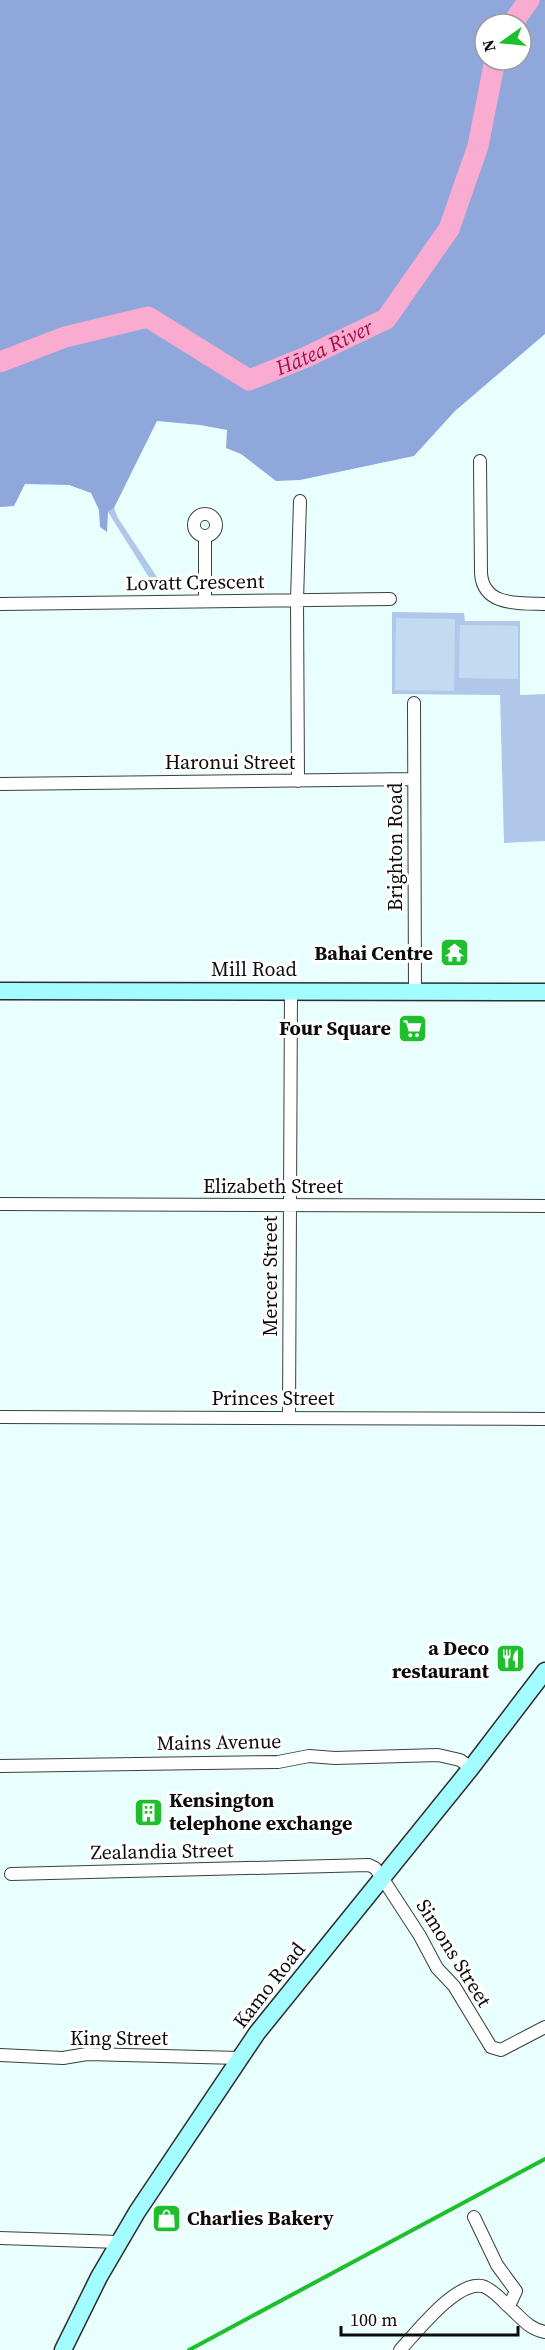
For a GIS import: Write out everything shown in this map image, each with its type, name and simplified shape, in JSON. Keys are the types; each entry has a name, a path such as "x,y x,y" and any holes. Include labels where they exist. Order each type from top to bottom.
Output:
{"main road":[{"name":"Mill Road","path":"0,991 545,992"},
{"name":"Kamo Road","path":"63,2350 119,2242 239,2058 381,1876 471,1768 545,1671"}],"street":[{"path":"480,461 481,573 484,586 493,597 508,603 545,604"},
{"path":"298,781 297,600 300,501"},
{"path":"205,536 205,601"},
{"name":"Lovatt Crescent","path":"0,604 390,599"},
{"name":"Brighton Road","path":"414,703 415,991"},
{"name":"Haronui Street","path":"0,784 414,779"},
{"name":"Mercer Street","path":"289,1418 291,990"},
{"name":"Elizabeth Street","path":"0,1204 545,1206"},
{"name":"Princes Street","path":"0,1417 545,1419"},
{"name":"Mains Avenue","path":"0,1766 278,1762 309,1756 335,1758 438,1755 460,1760 471,1768"},
{"name":"Zealandia Street","path":"11,1874 369,1865 375,1868 381,1876"},
{"name":"Simons Street","path":"381,1876 420,1936 436,1968 454,1986 487,2043 501,2050 545,2027"},
{"name":"King Street","path":"0,2055 63,2058 87,2054 239,2058"},
{"path":"474,2217 497,2265 516,2292 509,2306"},
{"path":"0,2238 119,2242"},
{"path":"400,2350 456,2293 472,2286 485,2286 530,2328 545,2332"}],"shaded area":[{"path":"0,0 545,0 545,334 455,411 414,456 300,480 276,481 241,454 226,448 227,430 157,421 114,508 108,512 107,532 100,527 99,510 91,493 69,485 25,484 14,506 0,507"},
{"path":"114,508 118,518 157,577 158,588 151,588 150,579 108,512"},
{"path":"392,612 464,613 465,621 520,621 520,695 545,694 545,841 504,843 500,695 392,694"},
{"path":"396,618 455,619 454,691 395,690"},
{"path":"460,625 518,626 518,679 459,678"}],"waterway":[{"name":"Hātea River","path":"520,12 529,0"},
{"name":"Hātea River","path":"0,362 65,337 148,317 249,380 304,358 386,319 449,229 478,146 493,72"}],"railway":[{"path":"189,2350 545,2159"}],"place":[{"name":"Bahai Centre","path":"454,953"},
{"name":"Four Square","path":"412,1028"},
{"name":"a Deco restaurant","path":"510,1659"},
{"name":"Kensington telephone exchange","path":"148,1812"},
{"name":"Charlies Bakery","path":"166,2218"}]}
